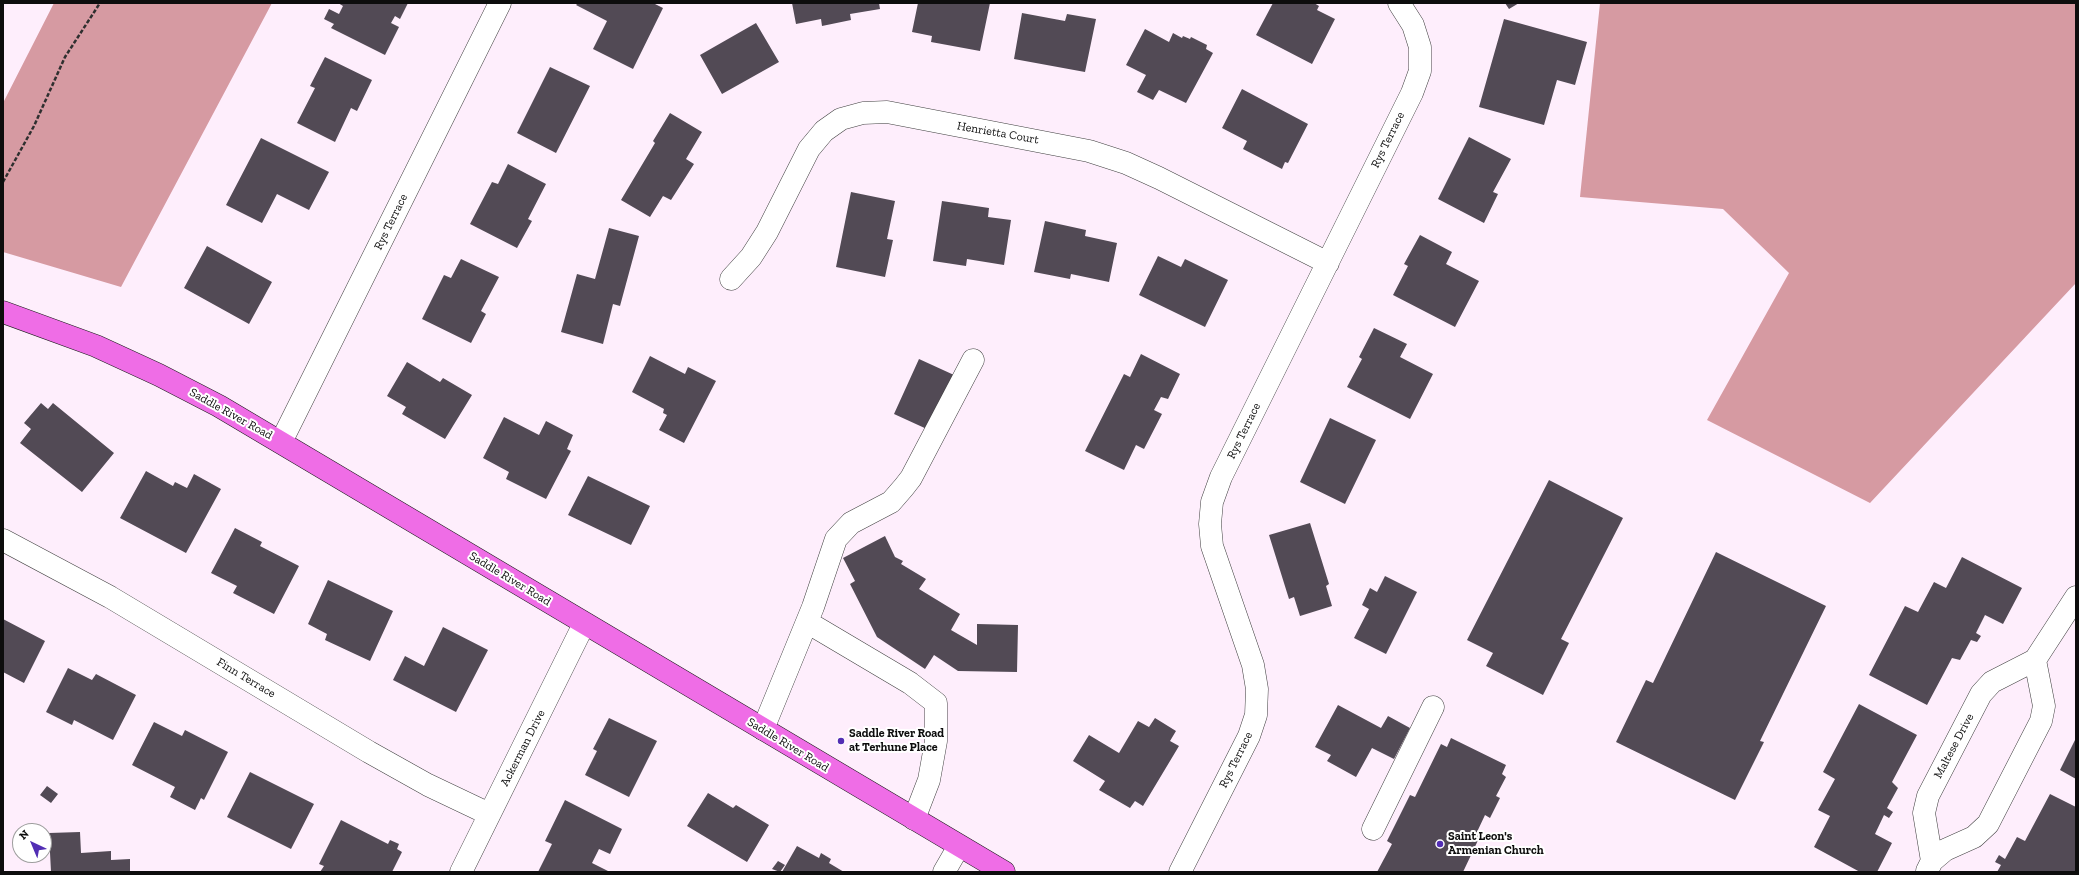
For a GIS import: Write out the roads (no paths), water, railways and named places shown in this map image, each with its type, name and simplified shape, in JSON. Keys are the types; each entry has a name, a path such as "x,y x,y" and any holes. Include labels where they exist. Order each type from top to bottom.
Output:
{"main road":[{"name":"Saddle River Road","path":"3,312 96,346 159,375 219,406 1004,872"}],"street":[{"name":"Rys Terrace","path":"281,442 500,3"},
{"name":"Rys Terrace","path":"1180,872 1249,736 1256,715 1257,689 1253,666 1212,546 1210,524 1212,502 1221,477 1412,93 1420,71 1420,47 1413,25 1400,3"},
{"name":"Henrietta Court","path":"731,279 751,257 767,232 809,149 824,131 841,119 863,113 887,112 1089,151 1126,163 1328,263"},
{"path":"763,729 807,622 836,539 851,523 891,502 911,478 972,360"},
{"name":"Finn Terrace","path":"3,540 110,597 369,752 428,785 489,814"},
{"name":"Maltese Drive","path":"1929,866 1924,813 1928,796 1981,694 1992,682 2035,660 2076,598"},
{"path":"807,622 910,683 936,703 936,741 929,780 914,819"},
{"name":"Ackerman Drive","path":"461,872 584,624"},
{"name":"Maltese Drive","path":"1929,866 1945,850 1974,837 1988,824 2041,721 2044,706 2035,660"},
{"path":"1373,829 1434,707"},
{"path":"944,872 960,846"}],"place":[{"name":"Saddle River Road at Terhune Place","path":"841,741"},
{"name":"Saint Leon's Armenian Church","path":"1440,844"}]}
